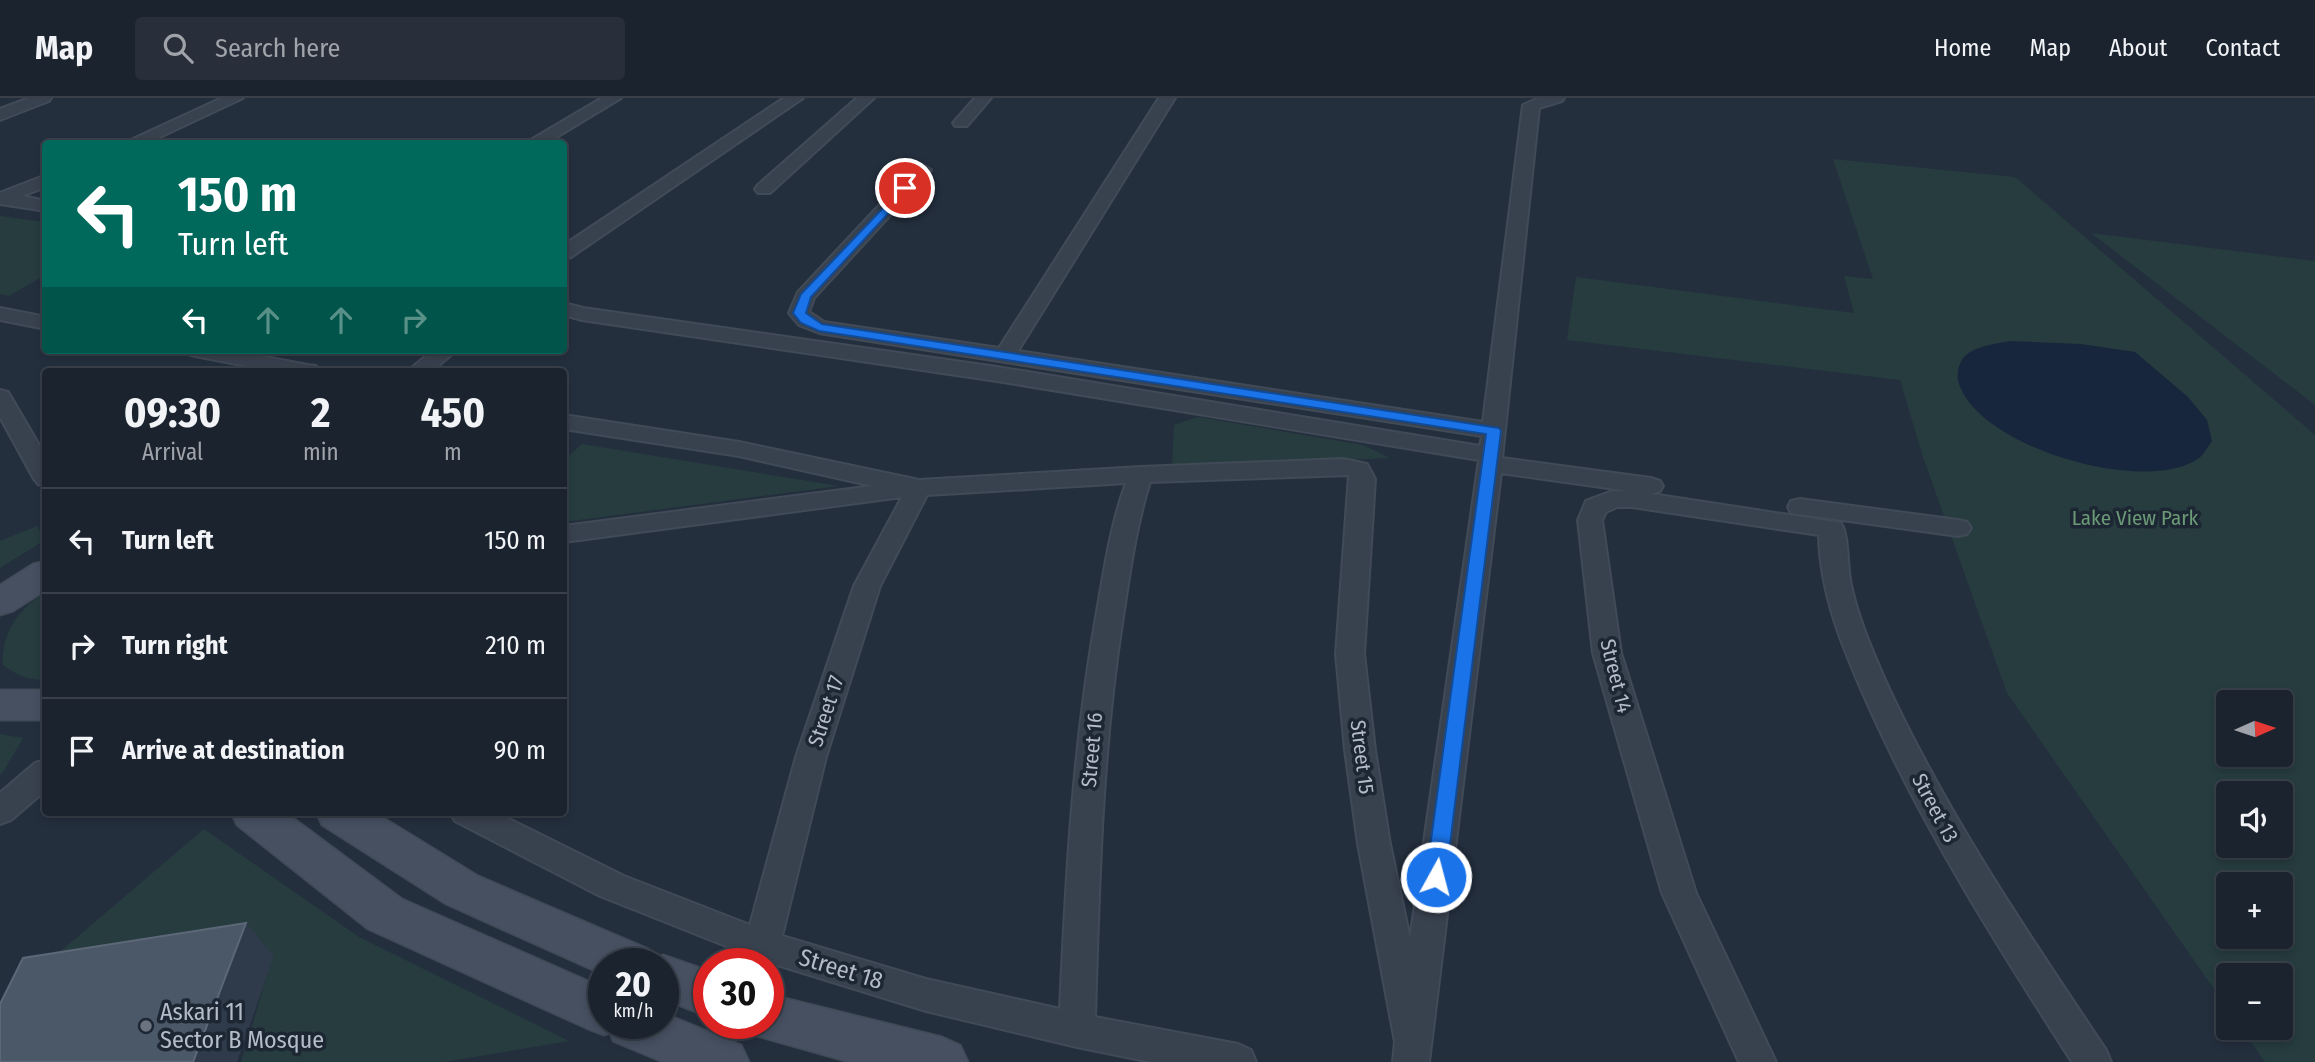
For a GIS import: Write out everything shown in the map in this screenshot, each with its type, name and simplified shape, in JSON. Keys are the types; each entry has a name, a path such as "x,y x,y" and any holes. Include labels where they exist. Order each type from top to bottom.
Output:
{"street":[{"path":"0,115 43,98"},
{"path":"139,140 235,98"},
{"path":"539,140 612,98"},
{"path":"567,251 795,98"},
{"path":"764,189 866,98"},
{"path":"961,124 983,98"},
{"path":"1006,354 1167,98"},
{"path":"1413,1052 1539,100"},
{"path":"922,170 805,296 799,313 806,321 819,327 1006,354 1491,450"},
{"path":"1,199 42,182"},
{"path":"1,199 42,205"},
{"path":"567,310 1491,450 1958,528"},
{"path":"0,314 42,322"},
{"path":"215,354 291,368"},
{"path":"403,368 421,354"},
{"path":"423,368 441,354"},
{"path":"207,368 225,356"},
{"path":"0,397 42,470"},
{"path":"567,422 739,449 919,488"},
{"path":"567,534 919,488 1141,474 1343,466 1359,469"},
{"name":"Street 15","path":"1359,469 1363,479 1350,654 1374,844 1413,1052"},
{"name":"Street 16","path":"1077,1030 1084,837 1097,691 1125,521 1141,474"},
{"name":"Street 17","path":"760,948 811,757 867,586 919,488"},
{"name":"Street 14","path":"1758,1062 1679,893 1607,653 1590,520 1595,508 1613,499 1632,499 1832,529"},
{"name":"Street 13","path":"1832,529 1831,556 1843,605 1888,718 1948,835 2093,1062"},
{"path":"0,602 42,576"},
{"path":"0,705 42,705"},
{"path":"0,811 42,775"},
{"path":"258,816 385,914 588,1005"},
{"path":"344,816 462,890 594,948"},
{"name":"Street 18","path":"474,816 612,886 745,948"},
{"name":"Street 18","path":"784,960 1077,1030 1238,1062"},
{"path":"784,1021 942,1062"},
{"path":"667,1039 723,1062"}],"green space":[{"name":"Lake View Park","path":"1833,159 2015,177 2315,435 2315,1062 2265,1062 2249,1040 2293,1040 2293,963 2216,963 2216,992 2007,693 1923,457 1900,380 1567,340 1576,277 1854,313 1844,276 1873,279"},
{"path":"0,216 42,222 42,277 9,296 0,294"},
{"path":"2091,233 2315,261 2315,405"},
{"path":"1198,417 1363,445 1390,458 1172,468 1174,425"},
{"path":"582,444 839,486 567,522 567,457"},
{"path":"37,526 42,535 42,542 0,568 0,541"},
{"path":"42,595 42,680 28,678 3,665 8,632 20,614"},
{"path":"0,734 23,738 2,774 0,774"},
{"path":"204,829 359,937 569,1041 444,1062 241,1062 273,956 0,1062 14,991"}],"water":[{"path":"2011,341 2081,344 2135,352 2188,397 2207,420 2212,441 2199,458 2174,469 2141,472 2103,468 2064,458 2027,444 1995,426 1970,404 1958,380 1960,364 1970,352"}],"building":[{"path":"246,923 193,1062 0,1062 0,1004 23,958"}],"place":[{"name":"Askari 11 Sector B Mosque","path":"146,1026"}],"route":[{"path":"905,188 805,296 799,313 806,321 819,327 1494,431 1436,877"}]}
